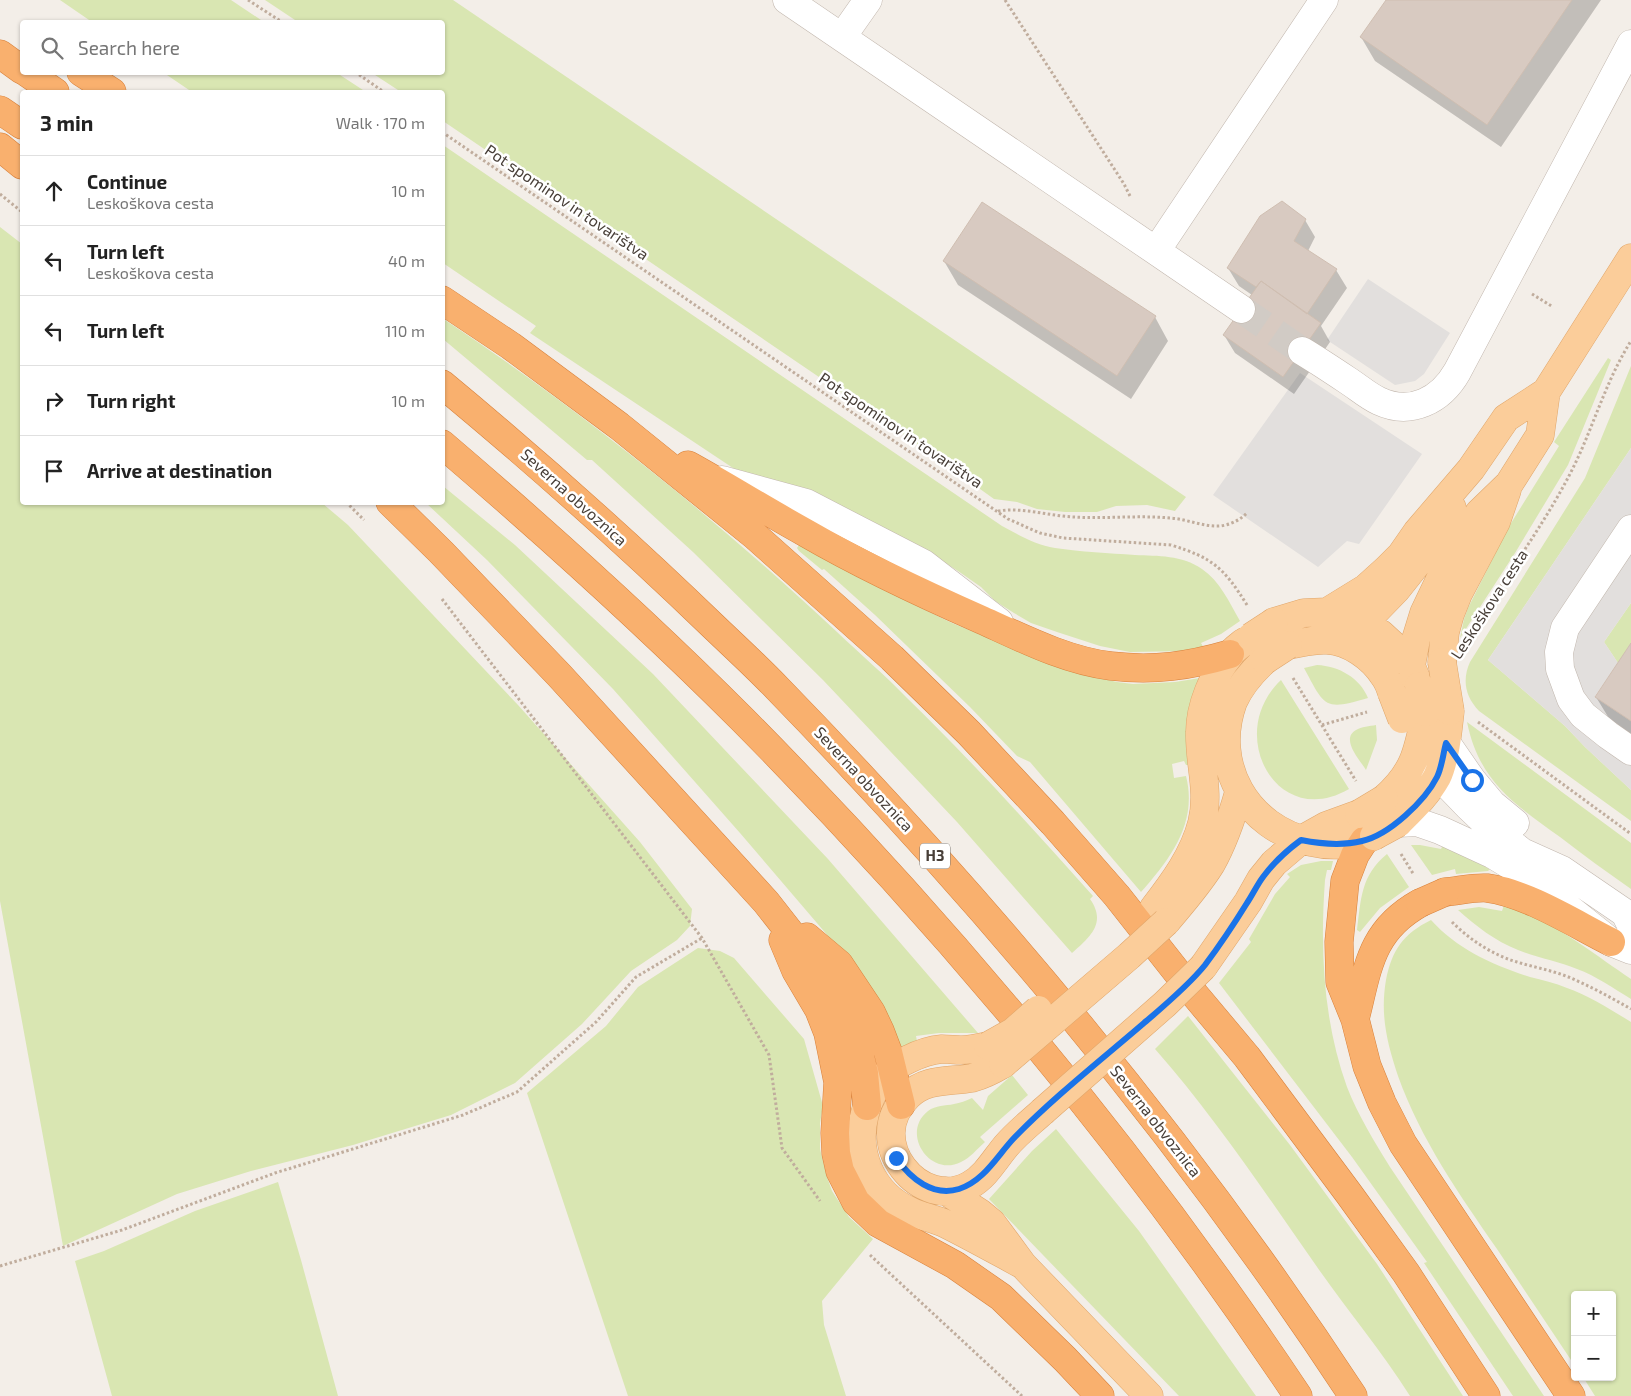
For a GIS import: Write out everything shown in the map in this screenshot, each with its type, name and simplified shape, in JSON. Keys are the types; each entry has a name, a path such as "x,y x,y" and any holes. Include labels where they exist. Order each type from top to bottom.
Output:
{"highway":[{"path":"0,36 20,44"},
{"path":"0,54 20,69"},
{"path":"30,75 52,90"},
{"path":"86,75 109,90"},
{"path":"0,110 20,124"},
{"path":"0,147 20,163"},
{"path":"445,302 511,346 619,426 754,535 871,639 969,733 1053,823 1116,896 1195,996 1247,1057 1406,1273 1486,1396"},
{"name":"Severna obvoznica","path":"445,386 532,458 655,570 776,686 949,871 1067,1008 1156,1121 1209,1190 1306,1324 1354,1396"},
{"path":"619,426 807,534 911,588 1016,636 1067,655 1109,666 1150,669 1181,666 1200,663 1230,654"},
{"path":"445,447 558,544 680,658 798,777 890,875 1006,1008 1096,1120 1198,1253 1298,1396"},
{"path":"393,505 559,675 766,902 817,967 850,1024 864,1073 867,1106"},
{"path":"1369,838 1355,855 1346,881 1338,942 1340,982 1355,1019 1367,1066 1382,1103 1403,1144 1571,1396"},
{"path":"1355,1019 1374,949 1381,937 1396,919 1406,911 1444,892 1485,888 1508,892 1625,939"},
{"path":"766,902 839,964 853,984 877,1024 888,1052 901,1105"},
{"path":"766,902 796,972 819,1010 828,1032 838,1082 835,1133 836,1153 840,1171 856,1202 878,1223 890,1231 955,1265 1001,1296 1100,1396"}],"main road":[{"name":"Leskoškova cesta","path":"1438,715 1445,632 1458,594 1496,522 1509,484 1540,435 1546,392 1631,258"},
{"name":"Leskoškova cesta","path":"1327,612 1366,588 1387,569 1471,468 1506,418 1546,392"},
{"name":"Leskoškova cesta","path":"1336,641 1364,623 1396,590 1434,541 1471,468"},
{"name":"Leskoškova cesta","path":"1415,676 1416,639 1424,613 1444,571 1479,513 1509,484"},
{"name":"Leskoškova cesta","path":"1159,915 1174,881 1186,861 1202,823 1206,791 1200,733 1202,712 1217,674 1230,654 1251,637 1274,622 1304,613 1327,612 1364,623 1394,644 1438,715 1446,743 1438,775 1428,790 1398,823 1369,838 1343,844 1321,844 1301,840 1268,823 1253,810 1239,792 1230,772 1226,751 1229,718 1233,702 1250,674 1265,660 1288,645 1325,640 1336,641 1356,648 1368,657 1384,675 1392,693 1438,715"},
{"name":"Leskoškova cesta","path":"1418,751 1408,735 1438,715"},
{"path":"1239,792 1221,843 1210,865 1196,886 1159,915 1140,922 1080,986 1013,1032 995,1055 987,1073 973,1077 928,1083 912,1092 901,1105 894,1118 890,1140 896,1158 905,1171 918,1182 933,1189 946,1191 970,1185 983,1175 1006,1146 1165,1004 1203,967 1228,933 1261,879 1286,851 1326,826 1359,814 1384,799 1394,791 1412,767 1418,751"},
{"path":"995,1055 975,1049 942,1049 907,1059 893,1069 875,1088 862,1121 861,1137 864,1157 871,1177 892,1202 910,1212 943,1223 1023,1265"},
{"path":"946,1191 992,1223 1023,1265 1150,1396"}],"street":[{"path":"787,0 1241,309"},
{"path":"842,37 868,0"},
{"path":"1156,251 1324,0"},
{"path":"1302,350 1373,397 1387,404 1412,406 1427,402 1448,387 1458,372 1631,44"},
{"path":"1631,529 1565,628 1559,652 1560,669 1571,699 1583,715 1631,751"},
{"name":"Leskoškova cesta","path":"1446,743 1472,780 1492,804 1532,836 1562,870"},
{"name":"Leskoškova cesta","path":"1418,751 1468,806 1522,852 1562,870 1625,913 1625,939"},
{"path":"1398,823 1417,822 1440,830 1492,854 1625,939"}],"path":[{"path":"248,0 279,20"},
{"path":"1005,0 1124,184 1132,201"},
{"path":"359,75 381,90"},
{"name":"Pot spominov in tovarištva","path":"445,134 997,511 1022,526 1040,533 1063,538 1171,545 1187,550 1206,558 1227,574 1248,607"},
{"path":"0,194 20,210"},
{"name":"Leskoškova cesta","path":"1482,615 1571,472 1615,368 1631,341"},
{"path":"349,505 368,523"},
{"path":"997,511 1011,509 1082,518 1158,516 1220,526 1231,523 1247,513"},
{"path":"437,592 702,938 769,1055 782,1148 821,1203"},
{"path":"1290,674 1322,725"},
{"path":"1438,715 1631,834"},
{"path":"0,1266 122,1230 275,1173 463,1115 517,1092 596,1022 636,977 702,938"},
{"path":"867,1252 1022,1396"}],"green space":[{"path":"60,0 231,0 261,20 89,20"},
{"path":"265,0 453,0 1186,497 1175,511 1147,505 1116,506 1097,512 1065,512 1037,509 1017,502 994,499 916,443 445,122 445,90 398,90 375,75 445,75 445,20 295,20"},
{"path":"167,75 340,75 363,90 189,90"},
{"path":"445,146 1002,526 1048,547 1161,556 1194,564 1208,574 1224,592 1240,621 1221,634 1201,643 1204,648 1188,651 1130,652 1100,646 1031,623 995,601 981,587 934,556 745,476 530,333 536,326 445,264"},
{"path":"0,227 20,242 20,505 324,505 348,525 518,705 640,842 692,909 690,926 677,940 631,971 582,1024 515,1083 451,1115 353,1145 251,1171 177,1194 63,1246 0,901"},
{"path":"445,320 545,390 646,467 790,589 890,681 979,771 1093,896 1090,899 1095,908 1097,922 1085,941 1072,953 957,822 823,680 693,552 592,460 587,460 445,341"},
{"path":"1608,358 1611,360 1568,465 1515,553 1460,638 1468,608 1508,528 1559,446 1554,442"},
{"path":"1631,366 1631,448 1488,660 1565,726 1631,790 1631,821 1479,711 1468,694 1466,675 1470,662 1585,478"},
{"path":"445,488 515,545 653,674 828,859 978,1033 939,1033 916,1036 917,1041 900,1047 846,957 613,689 487,560 428,505 445,505"},
{"path":"799,545 952,623 1077,673 1133,684 1175,682 1200,678 1191,765 1186,765 1184,761 1172,764 1174,778 1186,776 1189,793 1185,825 1162,867 1141,892 1030,762 1017,756 970,707 875,615 824,569 822,570 799,551 797,548"},
{"path":"1631,603 1631,643 1618,663 1604,642"},
{"path":"1317,665 1333,668 1348,674 1360,685 1368,698 1334,705 1327,702 1317,691 1304,668"},
{"path":"1281,680 1349,789 1323,799 1300,797 1281,787 1267,770 1258,749 1257,726 1265,702"},
{"path":"1467,722 1631,843 1631,889 1528,813 1501,789 1480,760"},
{"path":"1376,725 1377,740 1366,770 1353,750 1350,739 1356,730"},
{"path":"1411,845 1441,849 1443,845 1490,869 1488,871 1456,874 1455,869 1432,875"},
{"path":"1387,854 1409,887 1380,908 1360,932 1357,930 1361,898 1367,879 1378,862"},
{"path":"1333,861 1331,870 1327,870 1325,880 1323,932 1323,959 1328,1011 1339,1062 1351,1097 1372,1138 1390,1167 1544,1396 1513,1396 1424,1263 1427,1262 1352,1157 1219,983 1251,942 1249,939 1275,894 1290,877 1287,874 1301,865"},
{"path":"1504,905 1538,918 1554,927 1631,979 1631,999 1584,972 1525,953 1501,942 1458,910 1479,907 1502,911"},
{"path":"1431,920 1452,939 1476,955 1516,972 1575,991 1631,1022 1631,1396 1595,1396 1586,1381 1616,1381 1616,1291 1571,1291 1571,1360 1455,1187 1429,1144 1407,1100 1394,1064 1388,1040 1384,1017 1384,993 1395,952 1406,937"},
{"path":"698,948 720,951 734,958 804,1039 823,1106 820,1123 820,1149 827,1177 832,1191 849,1217 873,1239 822,1301 824,1325 846,1396 628,1396 527,1093 606,1026 638,987"},
{"path":"1188,1016 1290,1145 1377,1264 1463,1396 1410,1396 1238,1154 1177,1074 1155,1049"},
{"path":"1012,1075 1028,1095 980,1137 985,1142 970,1156 961,1162 950,1165 939,1164 922,1151 918,1141 917,1130 920,1120 928,1111 972,1098 983,1110 988,1096"},
{"path":"1056,1129 1139,1231 1256,1396 1179,1396 989,1199 1032,1151"},
{"path":"278,1182 338,1396 112,1396 75,1261 104,1251 195,1211"}],"shaded area":[{"path":"1368,279 1450,333 1424,374 1415,381 1395,385 1327,340"},
{"path":"1300,373 1422,454 1359,544 1347,541 1318,567 1213,495"},
{"path":"1631,448 1631,603 1604,642 1618,663 1595,696 1631,721 1631,790 1565,726 1488,660"}],"building":[{"path":"1386,0 1572,0 1487,125 1360,37"},
{"path":"1282,201 1306,219 1294,241 1337,269 1307,314 1261,281 1256,287 1227,268 1260,216"},
{"path":"982,202 1156,316 1117,376 943,261"},
{"path":"1261,281 1321,323 1283,377 1223,335"},
{"path":"1631,643 1631,721 1595,697"}],"tunnel":[{"path":"1241,309 1302,351"}],"route":[{"path":"896,1158 905,1171 918,1182 933,1189 946,1191 970,1185 983,1175 1020,1132 1165,1004 1203,967 1248,902 1261,879 1286,851 1301,840 1321,844 1343,844 1364,841 1398,823 1416,805 1438,775 1446,743 1472,780"}]}
